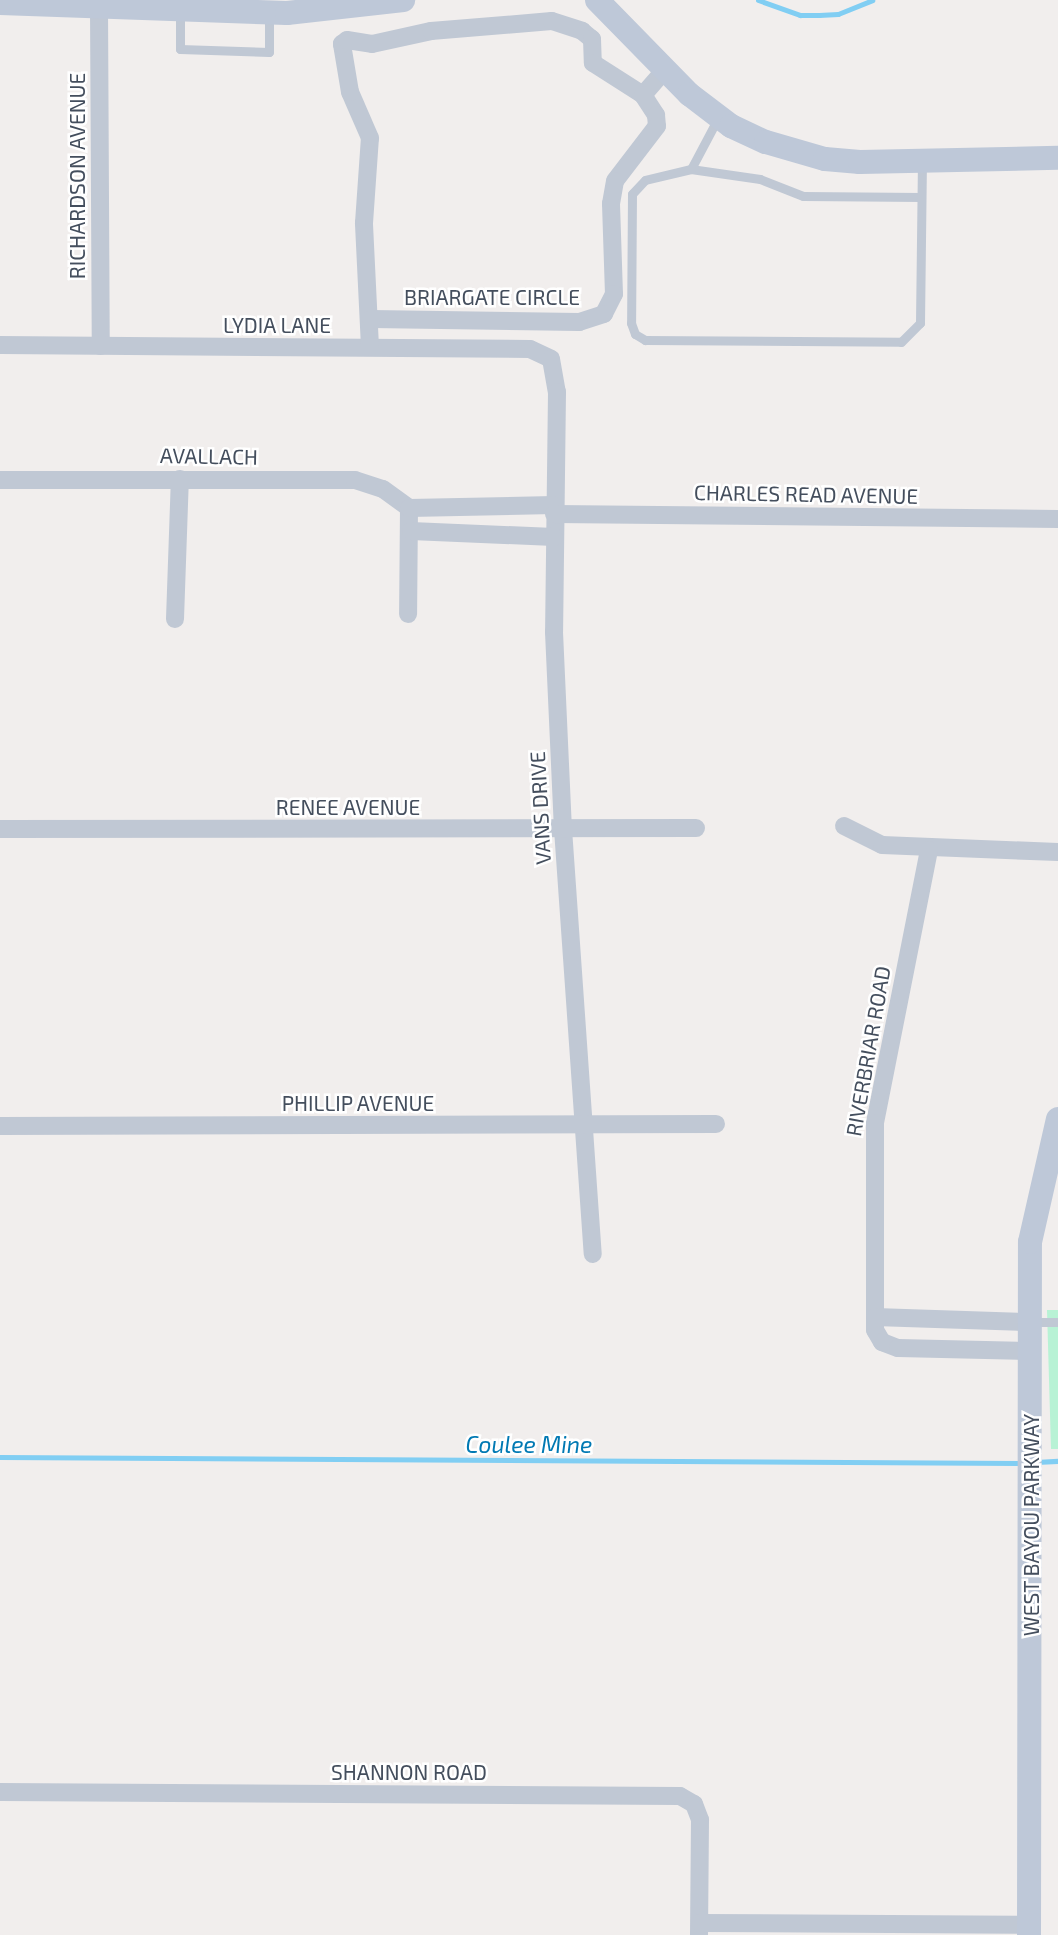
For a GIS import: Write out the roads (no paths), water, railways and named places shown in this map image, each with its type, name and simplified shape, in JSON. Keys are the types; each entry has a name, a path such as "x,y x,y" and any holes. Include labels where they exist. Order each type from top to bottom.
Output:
{"street":[{"path":"0,3 51,2 99,7 269,13 350,9 401,0"},
{"path":"597,0 665,70 718,117 766,142 825,159 922,161 1058,158"},
{"name":"RICHARDSON AVENUE","path":"99,7 101,346"},
{"path":"370,347 371,319 364,223 370,138 350,92 342,44 356,39 372,44 431,31 552,21 568,24 592,39 593,63 643,95 665,70"},
{"name":"BRIARGATE CIRCLE","path":"371,319 579,322 604,314 614,294 611,204 615,181 657,126 643,95"},
{"name":"LYDIA LANE","path":"0,345 530,349 551,359"},
{"name":"VANS DRIVE","path":"551,359 557,392 554,537 563,830 593,1254"},
{"path":"175,619 180,479"},
{"name":"AVALLACH","path":"0,480 355,480 383,489 409,508"},
{"path":"408,614 411,531 409,508 554,510"},
{"name":"CHARLES READ AVENUE","path":"554,510 1058,519"},
{"path":"411,531 554,537"},
{"path":"845,826 882,845 929,850 1058,852"},
{"name":"RENEE AVENUE","path":"0,829 696,828"},
{"name":"RIVERBRIAR ROAD","path":"929,850 875,1123 875,1330 883,1342 898,1348 1029,1351"},
{"name":"WEST BAYOU PARKWAY","path":"1030,1930 1032,1414 1028,1322 1033,1214 1058,1119"},
{"name":"PHILLIP AVENUE","path":"0,1126 716,1125"},
{"path":"875,1317 1028,1322"},
{"name":"SHANNON ROAD","path":"0,1792 680,1796 694,1804 700,1820 700,1929 1030,1930"}],"lane":[{"path":"180,11 180,49 269,52 269,13"},
{"path":"691,169 718,117"},
{"path":"921,197 803,197 760,179 691,169 645,180 632,194 631,323 635,334 645,340 901,342 919,323 922,161"},
{"path":"1028,1322 1058,1322"}],"waterway":[{"path":"758,0 800,15 838,14 872,0"},
{"name":"Coulee Mine","path":"0,1457 1022,1463"},
{"name":"Coulee Mine","path":"1036,1462 1058,1461"}]}
